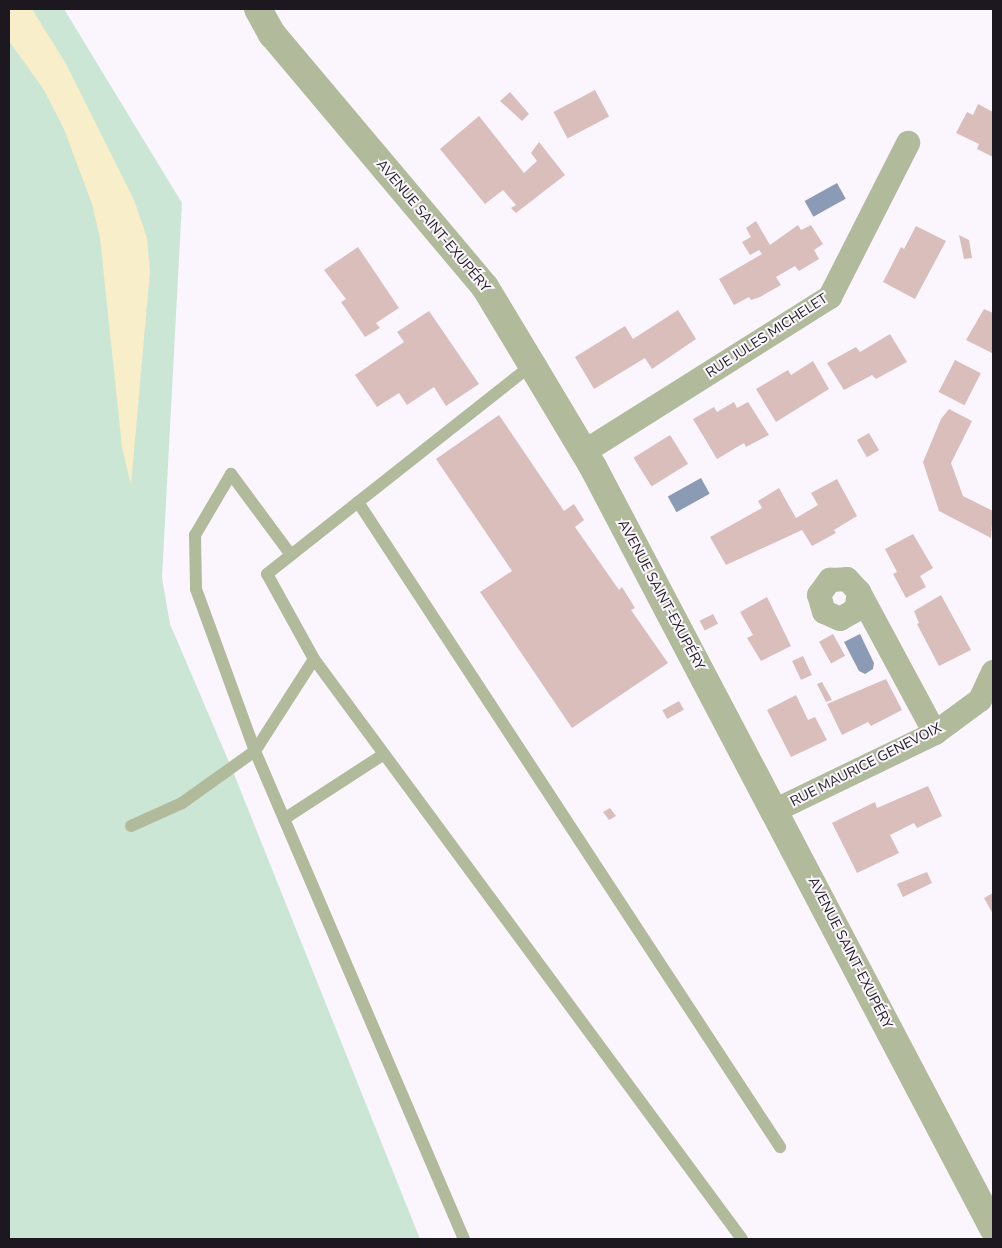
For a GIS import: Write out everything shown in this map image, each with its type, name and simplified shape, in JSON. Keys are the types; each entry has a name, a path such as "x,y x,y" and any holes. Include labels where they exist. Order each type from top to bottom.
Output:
{"street":[{"name":"AVENUE SAINT-EXUPÉRY","path":"258,9 272,34 485,288 532,365 584,452 776,810 993,1228"},
{"name":"RUE JULES MICHELET","path":"584,452 830,297 908,143"},
{"path":"859,592 935,732"},
{"name":"RUE MAURICE GENEVOIX","path":"776,810 935,732 986,702 993,672"}],"lane":[{"path":"532,365 267,574 314,659 742,1239"},
{"path":"291,555 231,474 196,535 196,590 255,751 464,1239"},
{"path":"358,502 780,1147"},
{"path":"131,826 182,803 255,751 314,659"},
{"path":"284,819 384,754"}],"green space":[{"path":"9,9 64,9 182,203 162,578 170,624 232,769 420,1239 9,1239"}],"sand":[{"path":"9,9 32,9 66,64 134,200 147,238 150,271 131,485 122,447 100,238 92,204 64,129 44,90 9,41"}],"water":[{"path":"837,183 846,199 813,217 805,201"},
{"path":"701,478 710,494 676,512 668,496"},
{"path":"860,634 874,663 873,669 865,674 859,671 844,642"}],"building":[{"path":"595,90 609,116 568,139 554,112"},
{"path":"510,92 529,114 522,121 500,101"},
{"path":"978,104 993,112 993,157 977,149 979,144 956,133 967,112 973,115"},
{"path":"479,116 524,173 537,161 531,153 539,142 565,175 516,213 511,208 516,205 503,190 485,204 440,149"},
{"path":"756,221 770,245 798,225 801,230 811,225 823,244 814,250 819,259 799,271 795,266 776,277 781,285 760,297 751,300 749,297 734,305 719,279 762,254 759,250 750,255 742,242 751,237 746,228"},
{"path":"916,226 946,241 915,299 883,282 901,247 904,249"},
{"path":"959,235 969,240 972,258 964,259"},
{"path":"358,247 399,308 376,323 380,328 365,337 341,302 346,299 324,270"},
{"path":"984,309 993,313 992,353 966,340"},
{"path":"678,310 696,339 652,369 645,358 594,389 575,357 625,326 633,339"},
{"path":"429,311 479,384 446,406 434,387 407,405 399,393 377,407 355,375 404,342 397,332"},
{"path":"890,334 907,362 876,379 872,375 844,390 827,363 856,347 860,352"},
{"path":"955,360 981,373 964,405 939,392"},
{"path":"813,361 829,389 776,422 756,389 788,370 791,375"},
{"path":"734,402 737,408 748,402 769,435 746,447 744,443 717,459 693,419 714,407 717,412"},
{"path":"949,409 972,421 951,463 963,496 993,511 991,538 939,511 923,462 941,419"},
{"path":"499,415 564,511 574,504 584,520 575,527 619,590 622,587 635,608 631,610 668,663 572,728 480,592 512,571 436,459"},
{"path":"869,433 879,450 867,457 857,440"},
{"path":"670,435 688,464 652,487 634,458"},
{"path":"837,479 857,516 834,530 836,533 812,546 802,530 726,565 710,537 762,508 758,501 779,488 796,518 818,505 811,493"},
{"path":"913,534 933,568 920,576 926,587 906,598 893,574 897,572 885,549"},
{"path":"941,595 971,650 939,666 917,624 919,623 914,611"},
{"path":"767,597 791,646 761,661 747,638 753,635 740,612"},
{"path":"713,614 718,624 705,631 700,621"},
{"path":"833,634 845,656 831,664 819,642"},
{"path":"803,656 812,675 801,680 792,661"},
{"path":"886,679 902,710 871,726 868,722 842,735 827,704"},
{"path":"822,682 832,700 826,702 817,684"},
{"path":"796,695 808,720 815,717 827,740 791,757 767,710"},
{"path":"679,701 684,710 667,719 662,710"},
{"path":"928,786 942,816 917,828 914,823 890,835 899,853 857,873 832,823 875,802 877,808"},
{"path":"610,808 616,816 609,820 603,812"},
{"path":"927,872 932,883 903,897 897,884"},
{"path":"993,893 993,914 984,898"}]}
